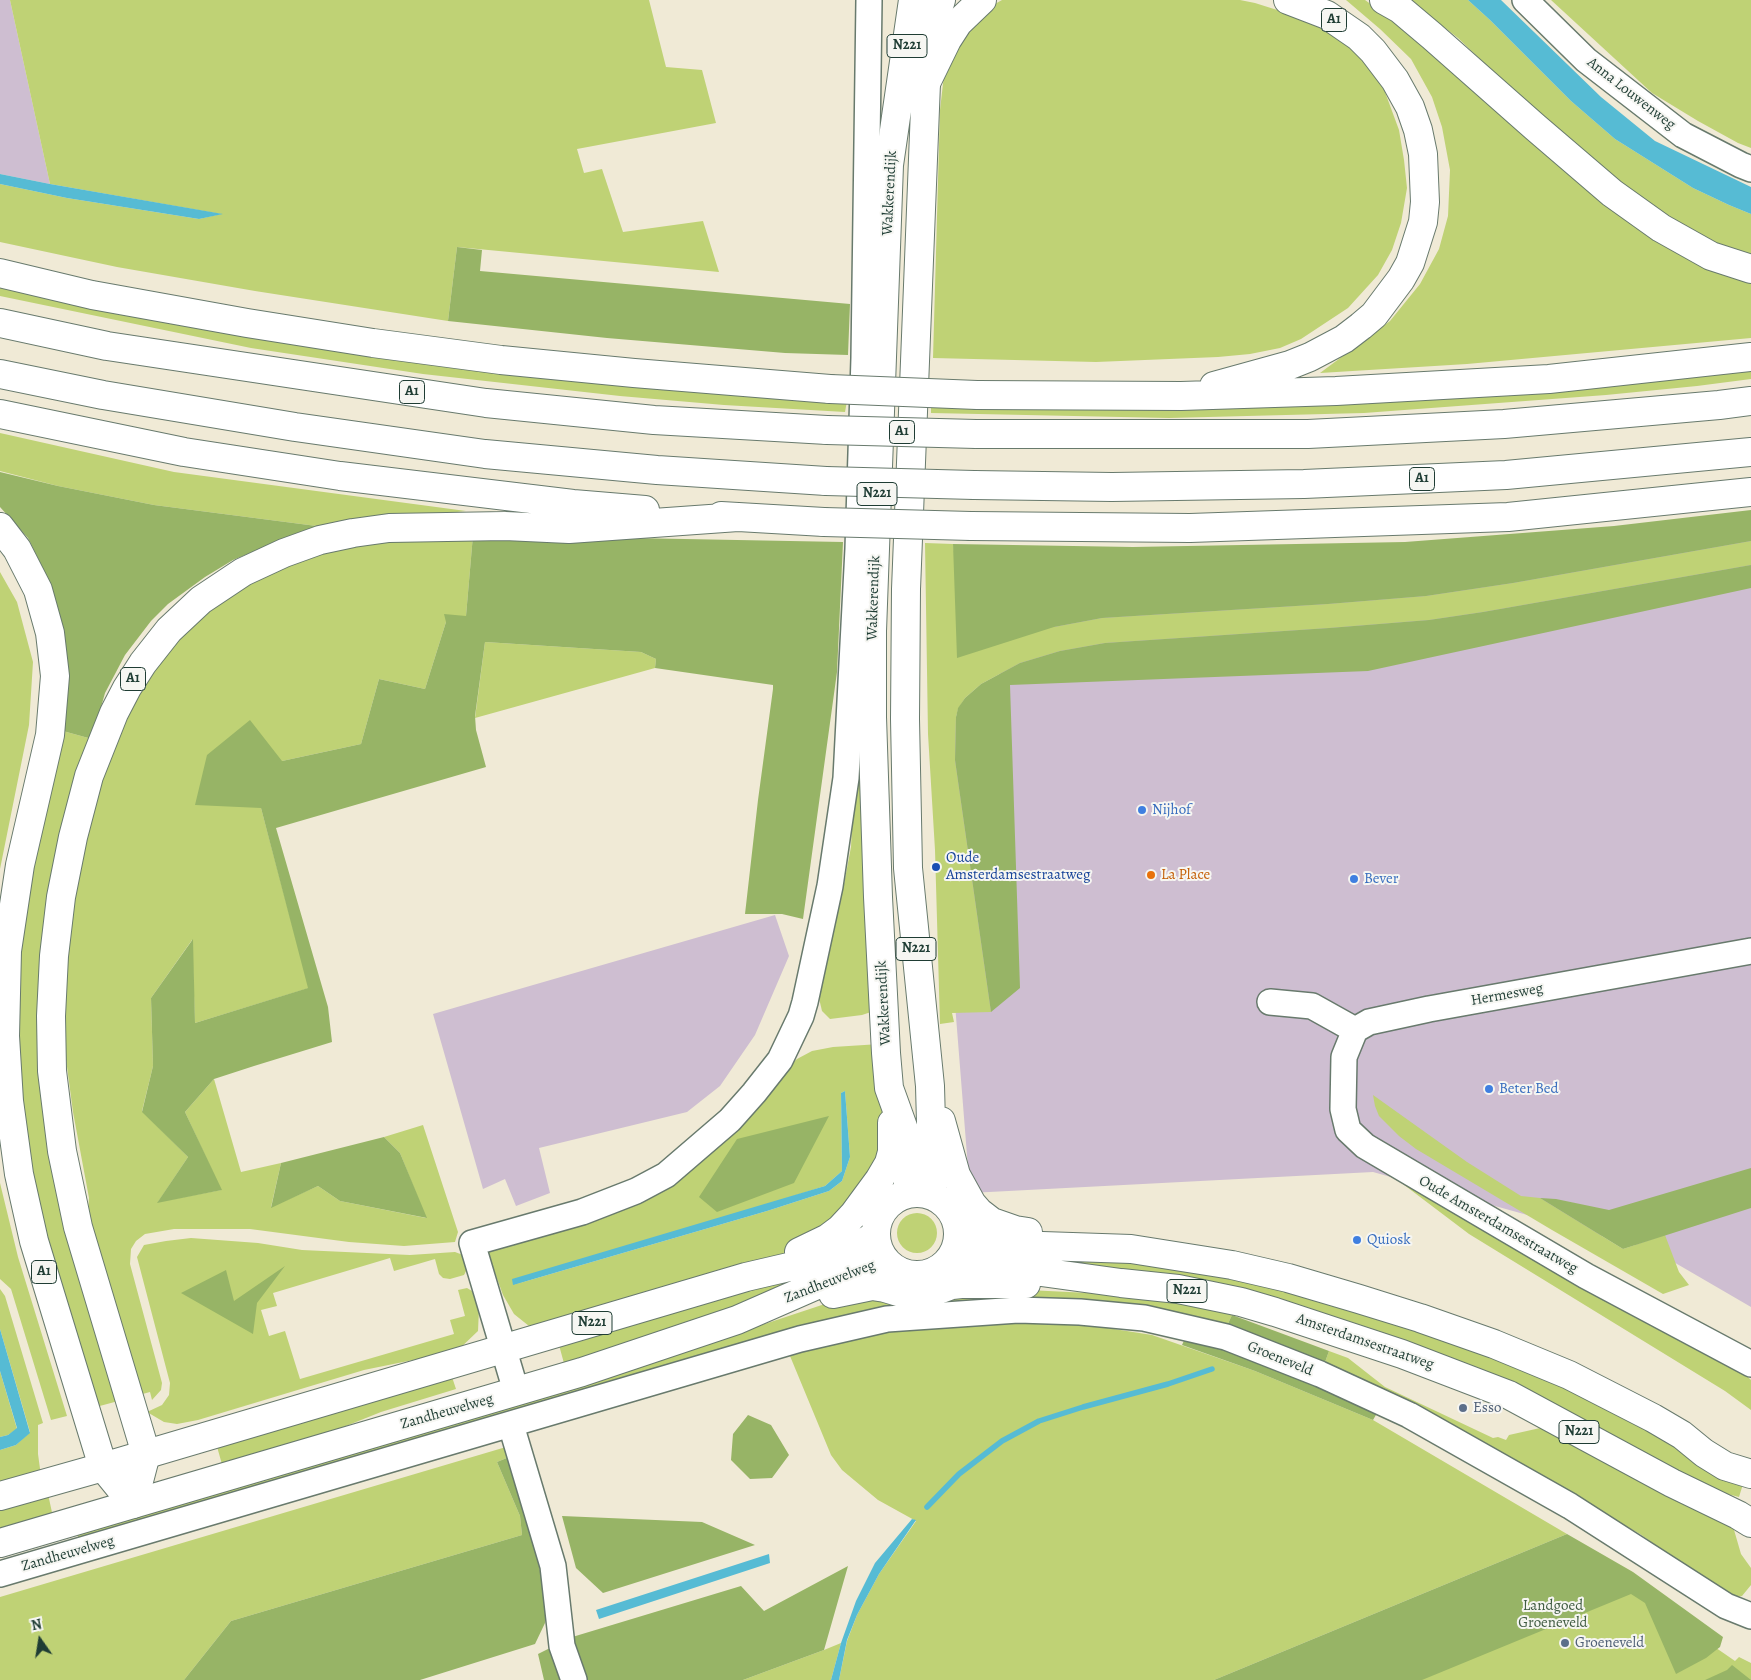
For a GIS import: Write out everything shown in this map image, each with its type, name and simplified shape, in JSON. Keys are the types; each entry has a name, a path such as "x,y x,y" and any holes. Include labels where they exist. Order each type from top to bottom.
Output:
{"main road":[{"name":"Wakkerendijk","path":"906,1194 908,1184 907,1138 889,1088 877,877 872,717 872,631 889,165 914,0"},
{"name":"Wakkerendijk","path":"933,1196 930,1086 908,868 905,719 906,589 926,83 936,13 941,0"},
{"path":"926,83 951,34 963,18 982,0"},
{"name":"A1","path":"1181,396 1290,365 1326,350 1344,339 1374,315 1388,297 1410,263 1423,222 1425,202 1423,154 1410,106 1395,80 1374,51 1359,37 1327,15 1288,0"},
{"path":"1384,0 1400,9 1432,36 1612,193 1661,228 1711,256 1751,269"},
{"name":"A1","path":"0,273 92,295 247,323 373,343 511,361 830,389 977,395 1181,396 1336,391 1549,379 1751,358"},
{"name":"A1","path":"0,323 107,346 486,403 654,420 827,430 976,434 1317,433 1504,424 1751,401"},
{"name":"A1","path":"0,374 103,395 295,427 485,454 657,470 826,481 974,486 1112,487 1313,484 1506,475 1751,452"},
{"name":"A1","path":"0,414 184,452 340,476 573,504 824,522 970,526 1190,528 1508,517 1751,492"},
{"name":"A1","path":"146,1454 78,1227 62,1151 52,1071 54,956 61,897 73,837 89,776 114,713 132,680 169,630 201,600 243,572 284,553 320,540 390,528 505,526 569,529 738,517"},
{"name":"A1","path":"0,527 17,549 38,590 50,632 55,676 50,735 20,866 7,951 5,1036 9,1101 19,1174 34,1241 103,1468 134,1504"},
{"name":"N221","path":"930,1086 948,1140 956,1175 967,1197 992,1222 1015,1230 1232,1265 1288,1278 1420,1318 1494,1344 1569,1375 1614,1397 1682,1435 1704,1454 1725,1466 1751,1474"},
{"name":"N221","path":"746,1277 828,1238 854,1214 889,1163 893,1138 889,1088"},
{"path":"887,1262 879,1249 876,1235 876,1226 884,1209 890,1202 906,1194 920,1192 933,1196 943,1202 951,1210 959,1230 956,1249 947,1262"},
{"name":"N221","path":"959,1230 964,1234 987,1241 1013,1245 1131,1249"},
{"name":"Zandheuvelweg","path":"0,1496 103,1468 746,1277 823,1259 856,1247 876,1235"},
{"name":"Amsterdamsestraatweg","path":"947,1262 978,1261 1012,1268 1178,1289 1241,1302 1402,1354 1501,1392 1750,1523"},
{"name":"N221","path":"887,1262 899,1271 913,1275 935,1271 947,1262"},
{"name":"Zandheuvelweg","path":"0,1543 607,1364 737,1320 833,1278 877,1263 887,1262"},
{"name":"N221","path":"737,1320 839,1292 872,1286 917,1295 939,1291 952,1285 968,1283 1121,1283"},
{"path":"134,1504 146,1454"},
{"path":"1751,1519 1751,1527"}],"street":[{"name":"Wakkerendijk","path":"504,1348 472,1243 582,1212 636,1191 666,1175 730,1120 754,1093 780,1060 801,1016 830,886 846,778 858,549 864,358 869,0"},
{"name":"Anna Louwenweg","path":"1525,0 1586,60 1683,135 1751,169"},
{"name":"Hermesweg","path":"1355,1030 1369,1022 1413,1012 1751,951"},
{"path":"1270,1002 1312,1006 1355,1030"},
{"name":"Oude Amsterdamsestraatweg","path":"1355,1030 1344,1057 1343,1109 1348,1130 1365,1146 1586,1276 1748,1365"},
{"name":"Groeneveld","path":"511,1425 800,1339 888,1319 1018,1310 1080,1312 1144,1318 1226,1337 1320,1374 1417,1420 1570,1506 1726,1606 1751,1616"},
{"path":"504,1348 516,1391"},
{"path":"511,1425 553,1566 562,1646 574,1680"},
{"name":"Zandheuvelweg","path":"0,1574 511,1425"}],"shaded area":[{"path":"0,0 10,0 50,184 0,174"},
{"path":"1751,525 1751,1307 1653,1250 1373,1172 970,1193 934,739 1102,572"},
{"path":"775,915 789,956 755,1035 720,1086 687,1112 539,1148 550,1193 516,1206 505,1179 483,1189 433,1014"}],"green space":[{"path":"10,0 649,0 666,67 702,70 716,123 577,149 584,173 602,169 623,232 703,221 719,272 457,247 448,321 117,267 0,242 0,184 67,198 199,219 221,214 50,184"},
{"path":"1002,0 1240,0 1312,21 1340,37 1374,73 1385,92 1399,130 1404,160 1407,188 1401,223 1392,250 1378,275 1348,308 1301,339 1280,348 1250,354 1096,362 933,358 940,110 944,75 966,29 986,9"},
{"path":"1346,0 1365,0 1751,279 1751,338 1467,364 1320,373 1390,321 1420,284 1439,249 1448,216 1450,170 1442,127 1432,97 1411,59"},
{"path":"1409,0 1468,0 1571,101 1615,139 1693,188 1751,214 1751,257 1722,246 1673,223 1578,153 1458,38"},
{"path":"1551,0 1751,0 1751,148 1698,121 1652,93"},
{"path":"457,247 482,250 480,271 850,304 848,355 785,353 607,338 448,321"},
{"path":"0,281 847,401 845,412 724,405 620,396 423,374 251,348 0,296"},
{"path":"1751,369 1751,379 1697,386 1606,395 1364,413 1169,418 931,413 931,402"},
{"path":"0,433 174,472 466,511 332,528 154,505 58,486 0,471"},
{"path":"0,472 58,486 154,505 332,528 267,546 233,560 205,577 168,604 151,621 125,655 105,693 92,739 63,731 54,602 43,569 28,538 0,507"},
{"path":"1751,510 1751,541 1513,583 1426,596 1102,618 1054,627 957,658 953,544 1133,547 1405,542 1614,526"},
{"path":"473,535 466,616 446,622 425,689 379,679 361,744 282,761 261,808 309,988 195,1023 192,940 151,998 153,1066 142,1111 188,1157 158,1202 221,1190 185,1112 214,1079 241,1172 281,1163 271,1207 318,1186 340,1201 426,1218 400,1153 384,1137 423,1125 458,1232 455,1242 404,1246 349,1242 250,1229 174,1229 145,1234 136,1241 131,1249 130,1264 162,1383 161,1390 152,1400 150,1392 135,1396 87,1224 89,1198 73,1112 64,1044 65,987 74,890 99,785 114,740 170,639 257,572 358,544"},
{"path":"473,535 843,542 837,672 803,919 782,914 745,914 773,685 655,668 656,659 641,652 485,642 475,716 476,730 486,767 276,828 328,1007 332,1042 214,1079 185,1112 222,1190 157,1203 188,1157 142,1112 153,1066 151,998 193,939 195,1023 308,988 261,808 195,805 207,755 250,720 282,761 361,744 379,679 425,689 446,622 444,614 466,616"},
{"path":"1751,541 1751,565 1429,620 1105,643 1060,651 1020,663 981,684 965,698 958,709 956,717 955,760 991,1012 952,1013 954,1022 940,1024 935,850 928,734 925,543 953,544 955,559 1054,627 1102,618 1426,596 1513,583"},
{"path":"1751,565 1751,588 1368,671 1010,685 1020,988 991,1012 955,760 958,708 965,698 981,684 1020,663 1060,651 1105,643 1429,620"},
{"path":"0,572 17,602 33,662 29,725 0,869"},
{"path":"485,642 641,652 656,659 655,668 475,718"},
{"path":"859,679 869,782 862,834 865,920 877,1010 862,1015 830,1019 822,1011 818,994 851,847"},
{"path":"63,731 92,739 46,989 122,1400 96,1407 39,1210 20,1115 15,1046 32,829"},
{"path":"880,1044 885,1147 861,1193 811,1241 775,1258 539,1325 529,1326 514,1314 503,1295 486,1248 680,1178 713,1152 738,1127 781,1073 797,1059 812,1051 833,1047","holes":["845,1091 850,1157 842,1181 829,1191 513,1285 825,1186 842,1171 841,1093"]},
{"path":"1373,1095 1467,1162 1521,1196 1540,1198 1623,1249 1665,1235 1679,1272 1689,1285 1663,1294 1416,1149 1399,1136 1379,1116"},
{"path":"829,1116 794,1183 717,1212 699,1197 737,1139"},
{"path":"384,1137 400,1153 427,1218 340,1201 318,1186 271,1208 281,1163"},
{"path":"1751,1168 1751,1208 1623,1249 1540,1198 1556,1199 1609,1210"},
{"path":"1387,1172 1734,1364 1751,1380 1751,1410 1725,1391 1469,1234"},
{"path":"0,1183 18,1257 67,1416 51,1420 11,1289 0,1279"},
{"path":"917,1213 931,1219 937,1233 931,1247 917,1253 903,1247 897,1233 903,1219"},
{"path":"191,1238 258,1243 302,1250 410,1255 455,1252 463,1255 467,1269 464,1275 450,1279 443,1278 439,1274 435,1259 394,1271 390,1258 273,1293 277,1306 261,1310 269,1336 285,1331 300,1379 454,1334 450,1320 465,1316 458,1290 467,1288 472,1291 479,1309 478,1331 457,1351 364,1370 198,1420 177,1424 164,1422 147,1412 162,1405 169,1395 170,1383 137,1257 144,1245"},
{"path":"1035,1253 1128,1259 1273,1284 1495,1355 1632,1419 1743,1484 1739,1497 1708,1489 1361,1331 1034,1266"},
{"path":"285,1266 257,1303 253,1334 181,1293 226,1270 234,1301"},
{"path":"802,1270 807,1283 565,1367 559,1345"},
{"path":"0,1289 5,1296 43,1423 38,1425 38,1454 41,1476 0,1488 0,1450 16,1445 30,1432 0,1329"},
{"path":"1007,1289 1130,1295 1205,1304 1232,1315 1225,1330 901,1313 80,1543 76,1530 629,1369 858,1293"},
{"path":"1232,1315 1329,1351 1323,1368 1225,1330"},
{"path":"998,1321 1095,1326 1152,1335 1255,1371 1373,1420 1567,1534 1214,1680 839,1680 847,1641 857,1615 879,1574 916,1521 878,1500 842,1470 831,1455 790,1356 851,1338 897,1329"},
{"path":"1187,1334 1380,1408 1373,1420 1255,1371 1182,1345"},
{"path":"1329,1351 1348,1358 1385,1387 1493,1438 1498,1437 1506,1440 1509,1435 1549,1426 1732,1523 1741,1554 1751,1568 1751,1585 1742,1596 1730,1598 1640,1534 1507,1459 1323,1368"},
{"path":"0,1371 17,1429 8,1435 0,1437"},
{"path":"451,1374 456,1389 381,1412 306,1442 223,1468 216,1443"},
{"path":"748,1415 771,1425 789,1455 772,1478 750,1479 731,1460 733,1434"},
{"path":"506,1447 514,1455 497,1462 520,1516 522,1535 231,1621 184,1680 0,1680 0,1597"},
{"path":"514,1455 548,1606 545,1623 535,1644 420,1680 184,1680 231,1621 522,1535 520,1516 497,1462"},
{"path":"48,1494 53,1517 0,1532 0,1508"},
{"path":"562,1516 702,1522 755,1545 603,1593 576,1568"},
{"name":"Landgoed Groeneveld","path":"1567,1534 1633,1572 1723,1637 1720,1647 1706,1658 1676,1674 1645,1603 1631,1594 1422,1680 1214,1680"},
{"name":"Landgoed Groeneveld","path":"1560,1540 1735,1661 1739,1657 1751,1663 1751,1680 1241,1680"},
{"path":"848,1566 824,1650 743,1680 584,1680 569,1638 741,1586 764,1611"},
{"path":"841,1643 831,1680 743,1680 824,1650"},
{"path":"556,1645 567,1680 544,1680 538,1654"},
{"path":"1732,1665 1751,1680 1705,1680 1727,1670"}],"water":[{"path":"1468,0 1501,0 1601,97 1655,141 1751,187 1751,214 1693,188 1615,139 1571,101"},
{"path":"0,174 223,214 199,219 67,198 0,184"},
{"path":"845,1091 850,1157 842,1181 829,1191 513,1285 512,1279 825,1186 842,1171 841,1093"},
{"path":"0,1329 30,1433 16,1445 0,1450 0,1437 8,1435 17,1428 0,1371"},
{"path":"912,1519 916,1520 879,1574 857,1615 847,1640 839,1680 831,1680 841,1643 856,1601 875,1563"},
{"path":"769,1554 770,1563 599,1619 596,1610"}],"waterway":[{"path":"927,1507 959,1474 1002,1441 1039,1421 1168,1384 1212,1369"}],"place":[{"name":"Nijhof","path":"1142,810"},
{"name":"Oude Amsterdamsestraatweg","path":"936,867"},
{"name":"La Place","path":"1151,875"},
{"name":"Bever","path":"1354,879"},
{"name":"Beter Bed","path":"1489,1089"},
{"name":"Quiosk","path":"1357,1240"},
{"name":"Esso","path":"1463,1408"},
{"name":"Groeneveld","path":"1565,1643"}]}
